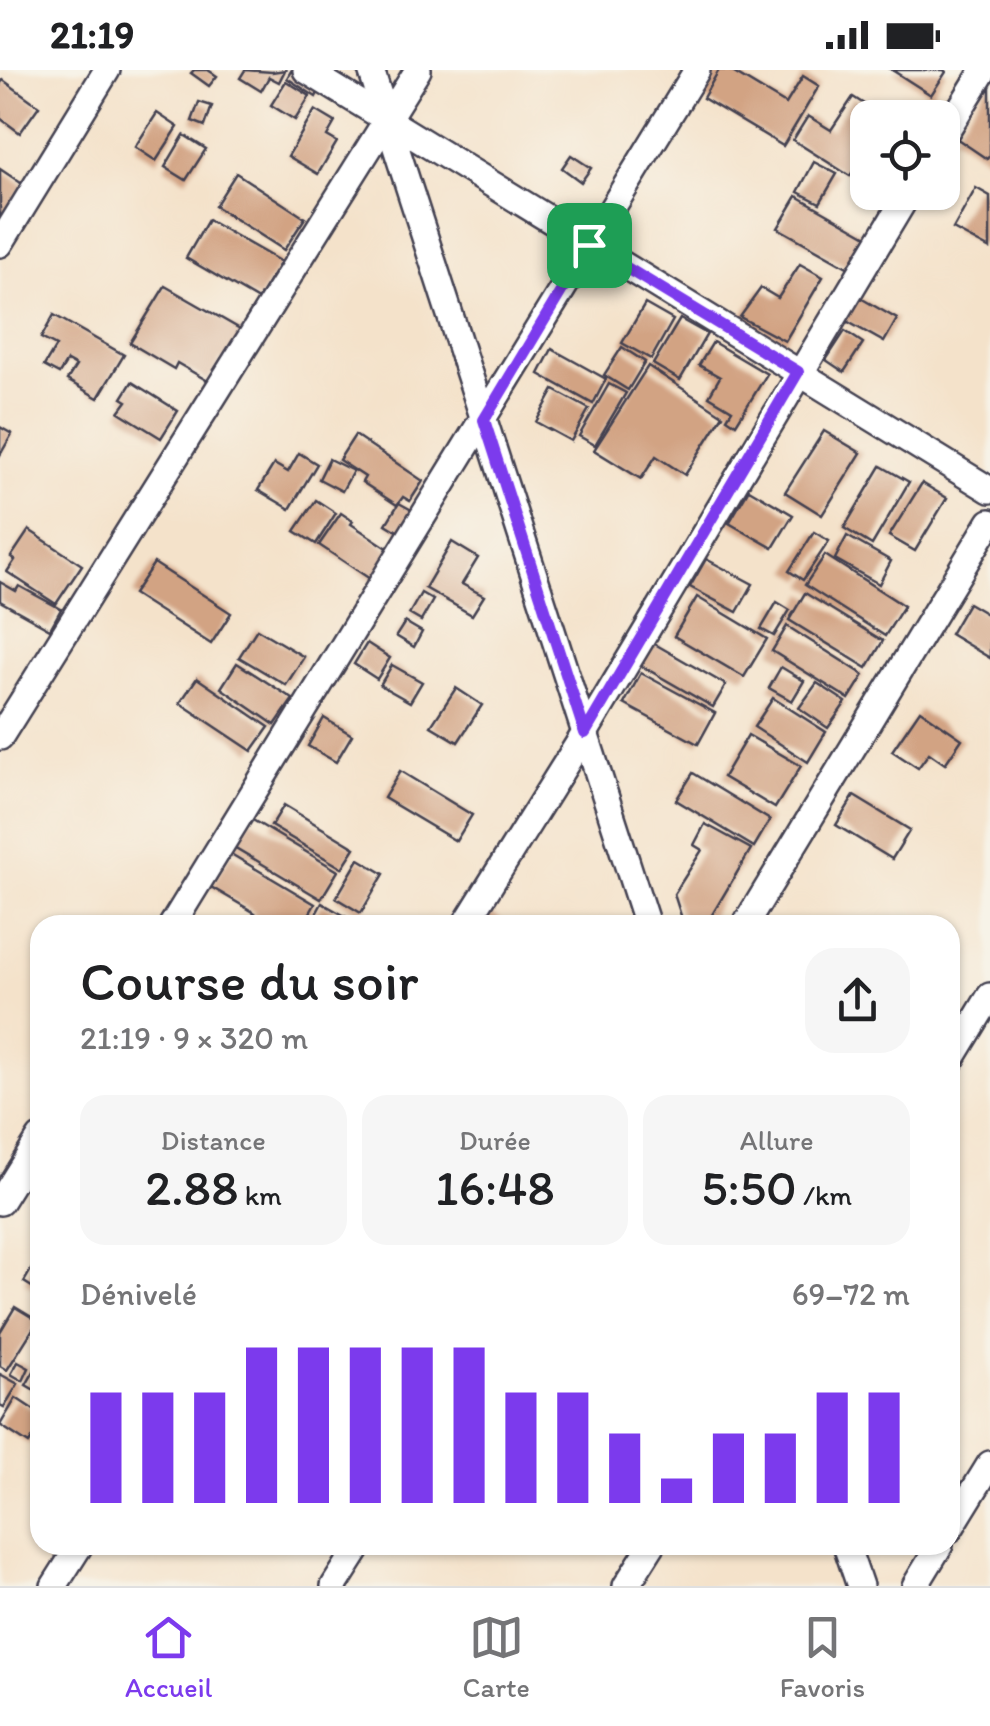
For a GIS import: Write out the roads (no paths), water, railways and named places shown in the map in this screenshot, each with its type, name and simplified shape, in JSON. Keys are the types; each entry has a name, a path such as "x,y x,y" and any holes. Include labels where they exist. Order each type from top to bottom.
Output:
{"street":[{"path":"0,244 107,70"},
{"path":"306,70 990,490"},
{"path":"371,70 644,915"},
{"path":"0,738 418,70"},
{"path":"178,915 697,70"},
{"path":"960,109 984,70"},
{"path":"471,915 585,733 898,210"},
{"path":"751,915 990,522"},
{"path":"960,1046 990,996"},
{"path":"0,1202 30,1154"},
{"path":"960,1513 990,1464"},
{"path":"54,1586 74,1555"},
{"path":"334,1586 354,1555"},
{"path":"626,1586 646,1555"},
{"path":"849,1555 860,1586"},
{"path":"916,1586 934,1555"}]}
